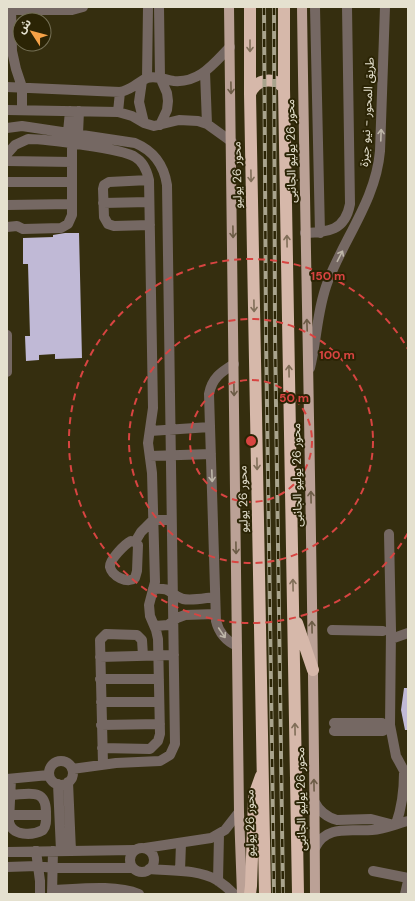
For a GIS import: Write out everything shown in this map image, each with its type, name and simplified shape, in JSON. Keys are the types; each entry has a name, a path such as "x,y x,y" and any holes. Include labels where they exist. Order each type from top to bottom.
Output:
{"highway":[{"name":"محور 26 يوليو","path":"250,7 250,94 265,894"},
{"path":"284,7 284,88 298,894"},
{"path":"250,94 257,83 265,80 278,82 284,88"},
{"path":"293,611 313,670"},
{"path":"250,894 254,799 263,772"}],"main road":[{"path":"229,7 232,142 239,812 242,894"},
{"name":"محور 26 يوليو الجانبى","path":"302,7 305,233 309,374 315,894"}],"street":[{"path":"22,110 22,87 12,51 10,9 72,10 83,7"},
{"path":"144,123 139,102 140,88 144,80 148,7 159,8 160,77 167,93 168,101 167,110 160,125"},
{"path":"316,7 320,233"},
{"path":"305,233 320,233 331,230 340,224 347,215 350,204 347,7"},
{"name":"طريق المحور - نيو جيزة","path":"309,374 325,289 333,269 370,194 378,170 385,7"},
{"path":"7,87 120,92 128,90 144,80 160,77 183,81 205,72 230,47"},
{"path":"205,72 207,124"},
{"path":"118,112 120,92"},
{"path":"7,110 118,112 132,116 144,123 154,126 169,122 188,120 207,124 232,142"},
{"path":"73,133 74,111"},
{"path":"7,128 22,126 128,141 141,145 157,159 164,171 167,185 175,744 170,755 160,761 102,764 72,769"},
{"path":"7,154 15,145 28,140 72,144 130,154 140,160 146,170 149,180 153,408 148,443 152,473 155,578 149,611 157,634 160,734 158,741 150,749 102,748"},
{"path":"7,227 17,226 23,229 57,228 65,226 71,218 72,144"},
{"path":"7,161 72,162"},
{"path":"149,180 108,182 103,187 103,203 104,219 106,223 110,225 150,226"},
{"path":"7,182 72,182"},
{"path":"103,203 150,202"},
{"path":"7,205 72,204"},
{"path":"7,233 17,233 23,229"},
{"path":"7,335 7,372"},
{"path":"234,364 218,375 212,384 210,394 210,428 215,614 220,632 228,640 238,646"},
{"path":"150,431 210,428"},
{"path":"150,456 211,454"},
{"path":"135,542 141,532 154,520 172,520"},
{"path":"389,534 391,639 390,725 396,756 406,775 402,802 395,824"},
{"path":"153,589 164,588 179,597 186,599 215,597"},
{"path":"155,626 165,626 184,615 215,614"},
{"path":"332,630 383,631"},
{"path":"391,639 408,633"},
{"path":"102,764 100,640 103,635 135,634 139,636 142,642 143,656"},
{"path":"100,657 174,655"},
{"path":"100,679 159,676 174,672"},
{"path":"101,702 159,702"},
{"path":"101,725 160,724"},
{"path":"334,727 383,727"},
{"path":"68,782 58,784 52,781 49,775 50,768 54,763 61,761 68,763 72,769 72,776 68,782 62,851 53,868 52,892 119,888 130,890 139,894"},
{"path":"11,795 40,795 46,802 46,825 43,830 37,833 21,833 15,832 11,827 11,795 9,779 49,775"},
{"path":"58,784 62,851"},
{"path":"314,801 319,810 327,817 332,819 372,819 395,824"},
{"path":"7,852 134,850 211,838 225,830 239,812"},
{"path":"10,815 46,815"},
{"path":"315,848 320,839 332,831 372,830 385,828 408,821"},
{"path":"218,835 218,881"},
{"path":"180,871 181,843"},
{"path":"145,848 151,852 154,859 154,863 150,870"},
{"path":"132,868 130,864 130,857 134,850"},
{"path":"36,851 40,881 40,894"},
{"path":"7,867 37,866 53,868 132,868 139,872 150,870 180,871 203,874 218,881 234,894"},
{"path":"373,871 408,878"},
{"path":"405,894 408,881"}],"building":[{"path":"79,233 82,358 55,359 55,354 39,355 39,360 26,361 25,336 30,336 28,264 23,264 23,238 53,237 53,235"},
{"path":"404,688 408,688 408,730 405,730 401,710"}],"railway":[{"path":"264,7 266,336 274,894"},
{"path":"274,7 275,335 283,894"}]}
